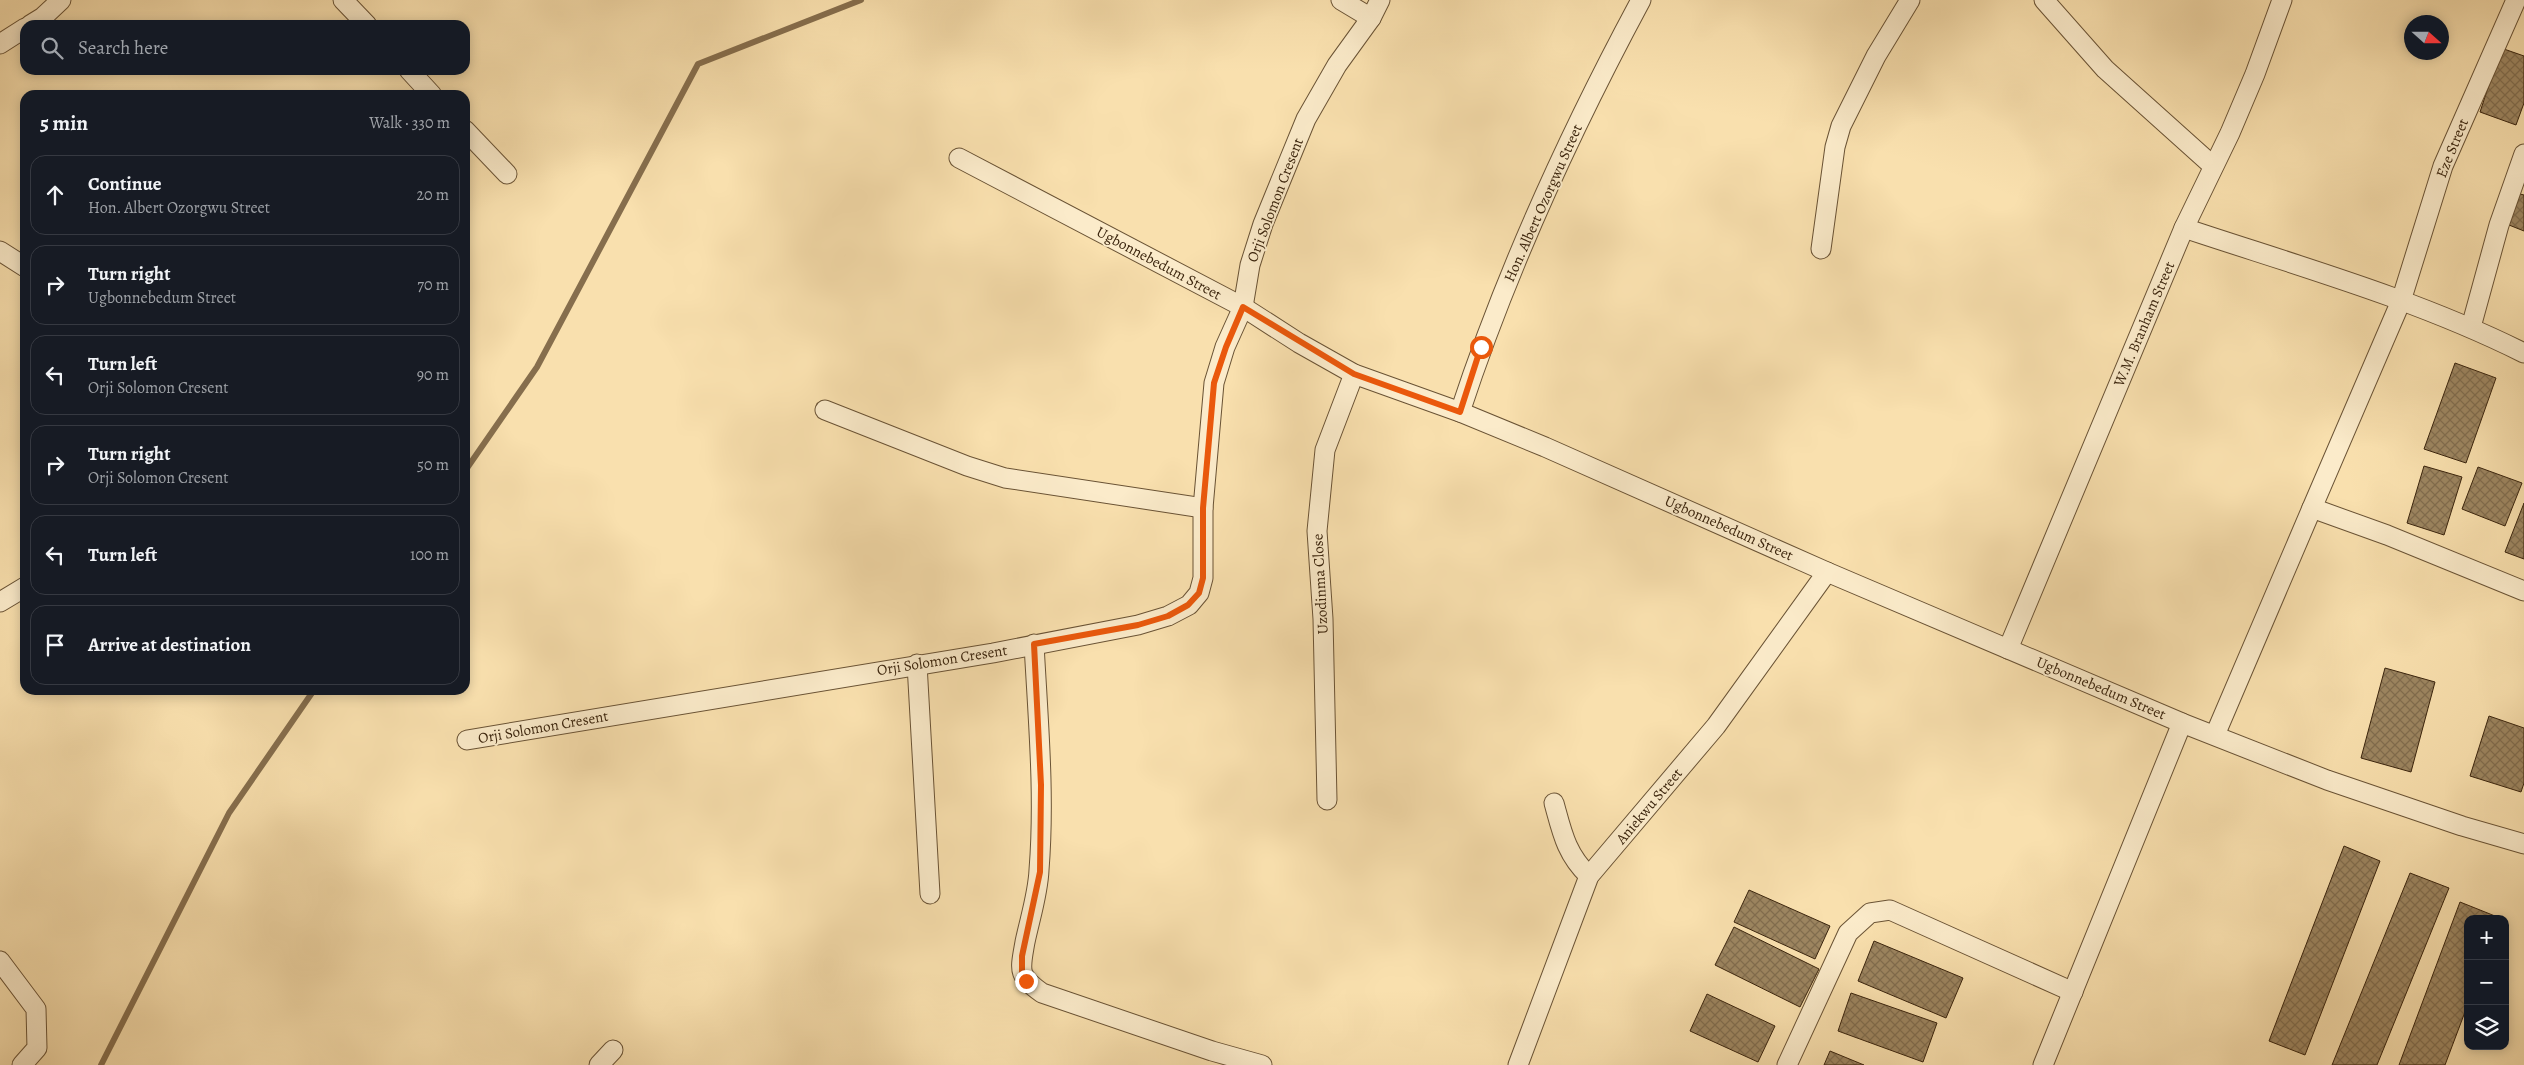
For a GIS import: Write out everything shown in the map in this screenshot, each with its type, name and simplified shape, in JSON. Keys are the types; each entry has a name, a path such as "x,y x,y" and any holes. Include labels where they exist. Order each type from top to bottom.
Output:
{"street":[{"path":"39,20 61,0"},
{"path":"343,0 362,20"},
{"path":"1341,0 1371,18"},
{"name":"Orji Solomon Cresent","path":"467,740 1138,625 1168,616 1188,605 1199,593 1203,578 1203,508 1214,383 1226,347 1243,307 1250,265 1262,224 1306,119 1338,65 1371,18 1380,0"},
{"name":"Hon. Albert Ozorgwu Street","path":"1460,412 1481,347 1525,239 1599,78 1641,0"},
{"path":"1822,249 1834,147 1841,126 1876,56 1910,0"},
{"path":"2044,0 2105,69 2213,166"},
{"name":"W.M. Branham Street","path":"2008,649 2184,228 2256,74 2282,0"},
{"name":"Eze Street","path":"2214,735 2401,301 2443,166 2516,0"},
{"path":"0,44 20,31"},
{"path":"414,75 427,90"},
{"path":"470,135 507,174"},
{"path":"2471,327 2499,225 2524,154"},
{"name":"Ugbonnebedum Street","path":"959,158 1243,307 1354,374 1460,412 1683,506 1827,572 2182,723 2327,780 2462,826 2524,844"},
{"path":"2184,228 2401,301 2471,327 2524,353"},
{"path":"0,251 20,264"},
{"name":"Uzodinma Close","path":"1327,800 1323,619 1317,531 1326,450 1354,374"},
{"path":"825,410 967,466 1005,478 1203,508"},
{"path":"2312,508 2387,535 2524,591"},
{"name":"Aniekwu Street","path":"1518,1065 1588,876 1716,726 1827,572"},
{"path":"0,602 20,590"},
{"path":"1034,644 1041,785 1040,872 1022,956 1022,974 1026,981 1042,993 1211,1058 1262,1065"},
{"path":"917,664 930,894"},
{"path":"2043,1065 2182,723"},
{"path":"1554,803 1564,839 1575,862 1588,876"},
{"path":"1787,1065 1848,933 1870,913 1890,910 2072,992"},
{"path":"0,961 36,1009 37,1048 22,1065"},
{"path":"599,1065 614,1050"}],"building":[{"path":"2501,48 2524,56 2524,103 2516,125 2480,112"},
{"path":"2520,194 2524,195 2524,231 2509,225"},
{"path":"2455,363 2496,378 2466,463 2424,449"},
{"path":"2424,466 2462,477 2444,535 2407,523"},
{"path":"2478,467 2522,483 2505,526 2462,509"},
{"path":"2524,503 2524,559 2505,552"},
{"path":"2385,668 2435,682 2411,772 2361,758"},
{"path":"2489,716 2524,728 2524,783 2521,792 2470,776"},
{"path":"2344,846 2380,861 2305,1055 2269,1041"},
{"path":"2410,873 2449,888 2377,1065 2332,1065"},
{"path":"1749,890 1830,926 1815,959 1734,922"},
{"path":"2460,902 2492,915 2464,915 2464,1015 2445,1065 2399,1065"},
{"path":"1734,927 1819,969 1800,1007 1715,965"},
{"path":"1874,941 1963,978 1946,1018 1858,981"},
{"path":"1851,993 1937,1023 1923,1062 1838,1031"},
{"path":"1707,994 1775,1026 1758,1062 1690,1031"},
{"path":"1830,1051 1864,1065 1824,1065"}],"waterway":[{"path":"470,464 537,367 698,64 861,0"},
{"path":"101,1065 229,813 311,695"}],"route":[{"path":"1026,981 1022,974 1022,956 1040,872 1041,785 1034,644 1138,625 1168,616 1188,605 1199,593 1203,578 1203,508 1214,383 1226,347 1243,307 1354,374 1460,412 1481,347"}]}
